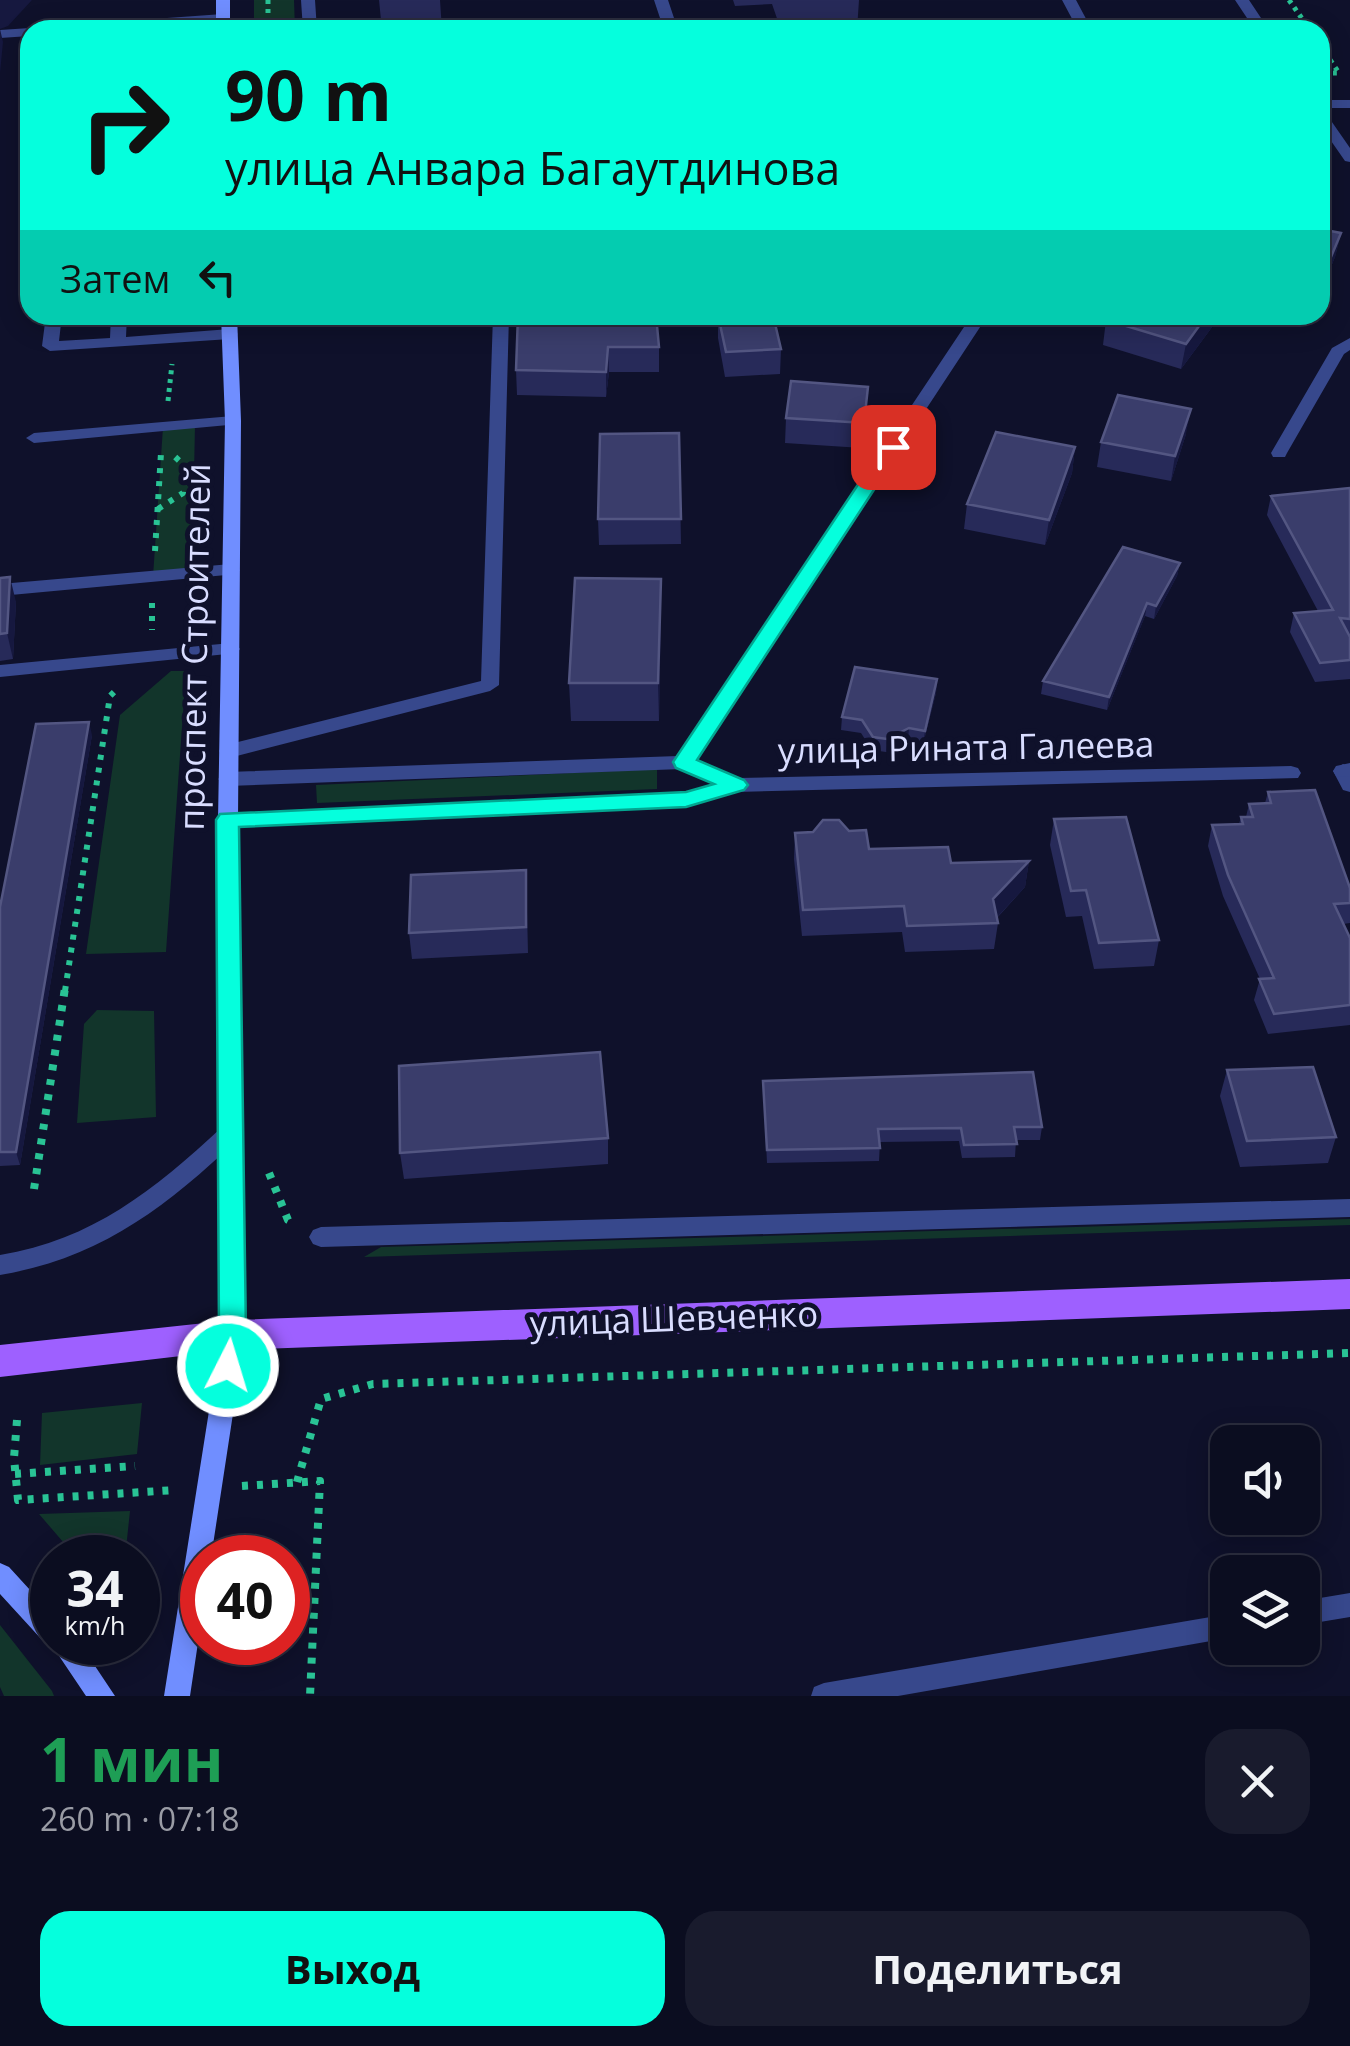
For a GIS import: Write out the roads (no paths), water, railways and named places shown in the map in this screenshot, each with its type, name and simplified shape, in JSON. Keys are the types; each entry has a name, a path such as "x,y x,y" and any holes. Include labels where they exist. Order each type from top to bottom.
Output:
{"main road":[{"name":"улица Шевченко","path":"0,1361 233,1335 1350,1294"}],"street":[{"path":"1330,129 1350,158"},
{"path":"53,325 50,346 174,338 226,325"},
{"path":"118,342 119,325"},
{"name":"проспект Строителей","path":"177,1696 233,1335 228,820 233,422 230,325"},
{"path":"229,752 490,685 501,325"},
{"path":"684,762 973,325"},
{"path":"1279,453 1338,351 1350,344"},
{"path":"34,438 162,435 233,422"},
{"path":"0,590 232,570"},
{"path":"0,671 231,649"},
{"name":"улица Рината Галеева","path":"228,779 684,762 736,785 1291,773"},
{"path":"228,820 686,800 736,785"},
{"path":"0,1265 25,1263 120,1223 170,1190 229,1134"},
{"path":"321,1237 1350,1208"},
{"path":"0,1575 30,1608"},
{"path":"1320,1610 1350,1605"},
{"path":"824,1696 1210,1629"},
{"path":"83,1665 102,1696"}]}
